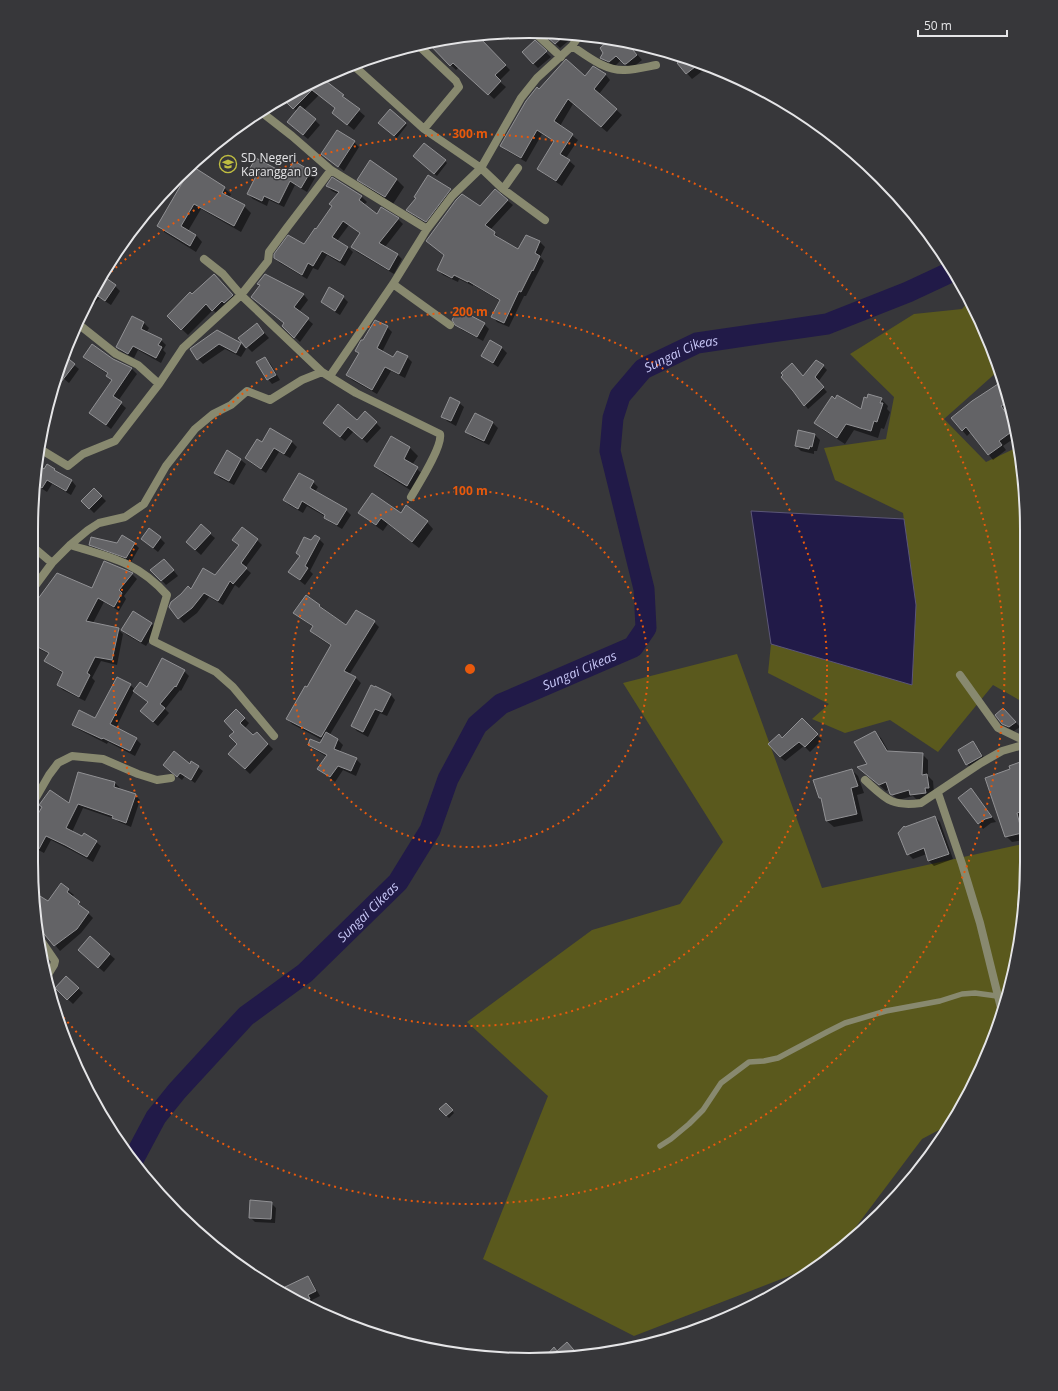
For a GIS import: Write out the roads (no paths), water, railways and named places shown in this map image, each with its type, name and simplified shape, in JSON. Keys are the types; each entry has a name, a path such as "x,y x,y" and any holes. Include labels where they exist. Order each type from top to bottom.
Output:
{"street":[{"path":"541,38 560,57"},
{"path":"330,376 393,284 427,229 452,196 481,168 521,98 537,78 572,46 576,40"},
{"path":"572,46 596,62 613,69 624,70 656,65"},
{"path":"423,50 456,82 459,87 424,129"},
{"path":"358,69 424,129 481,168 503,189 545,220"},
{"path":"265,115 331,170 427,229"},
{"path":"503,189 518,168"},
{"path":"44,451 68,466 83,454 114,442 159,384 184,348 241,295 268,261 269,252 331,170"},
{"path":"204,259 225,275 241,295 322,372 356,393 440,434 441,439 432,459 411,497"},
{"path":"393,284 450,325"},
{"path":"82,327 116,354 138,365 159,384"},
{"path":"38,582 52,563 70,544 88,530 99,523 124,517 144,504 166,466 175,454 195,429 213,414 231,405 247,391 270,400 302,380 322,372"},
{"path":"70,544 128,564 141,571 159,585 168,595 153,641 216,672 233,687 274,736"},
{"path":"38,551 52,563"},
{"path":"960,675 998,728 1020,739"},
{"path":"865,780 886,799 899,804 921,803 938,793 966,772 995,755 1002,751 1020,746"},
{"path":"38,795 49,774 58,763 72,756 103,759 138,774 157,780 171,778"},
{"path":"938,793 980,923 999,1002"},
{"path":"45,946 55,960 50,971"}],"lane":[{"path":"660,1146 693,1121 703,1110 721,1083 749,1062 778,1058 845,1024 886,1011 940,1001 962,994 975,993 997,996"}],"waterway":[{"name":"Sungai Cikeas","path":"135,1156 156,1117 177,1091 246,1016 305,973 398,882 430,830 448,779 477,725 501,704 633,647 646,628 644,589 610,451 613,418 620,396 643,369 697,343 827,324 908,292 948,274"}],"place":[{"name":"SD Negeri Karanggan 03","path":"228,164"}]}
